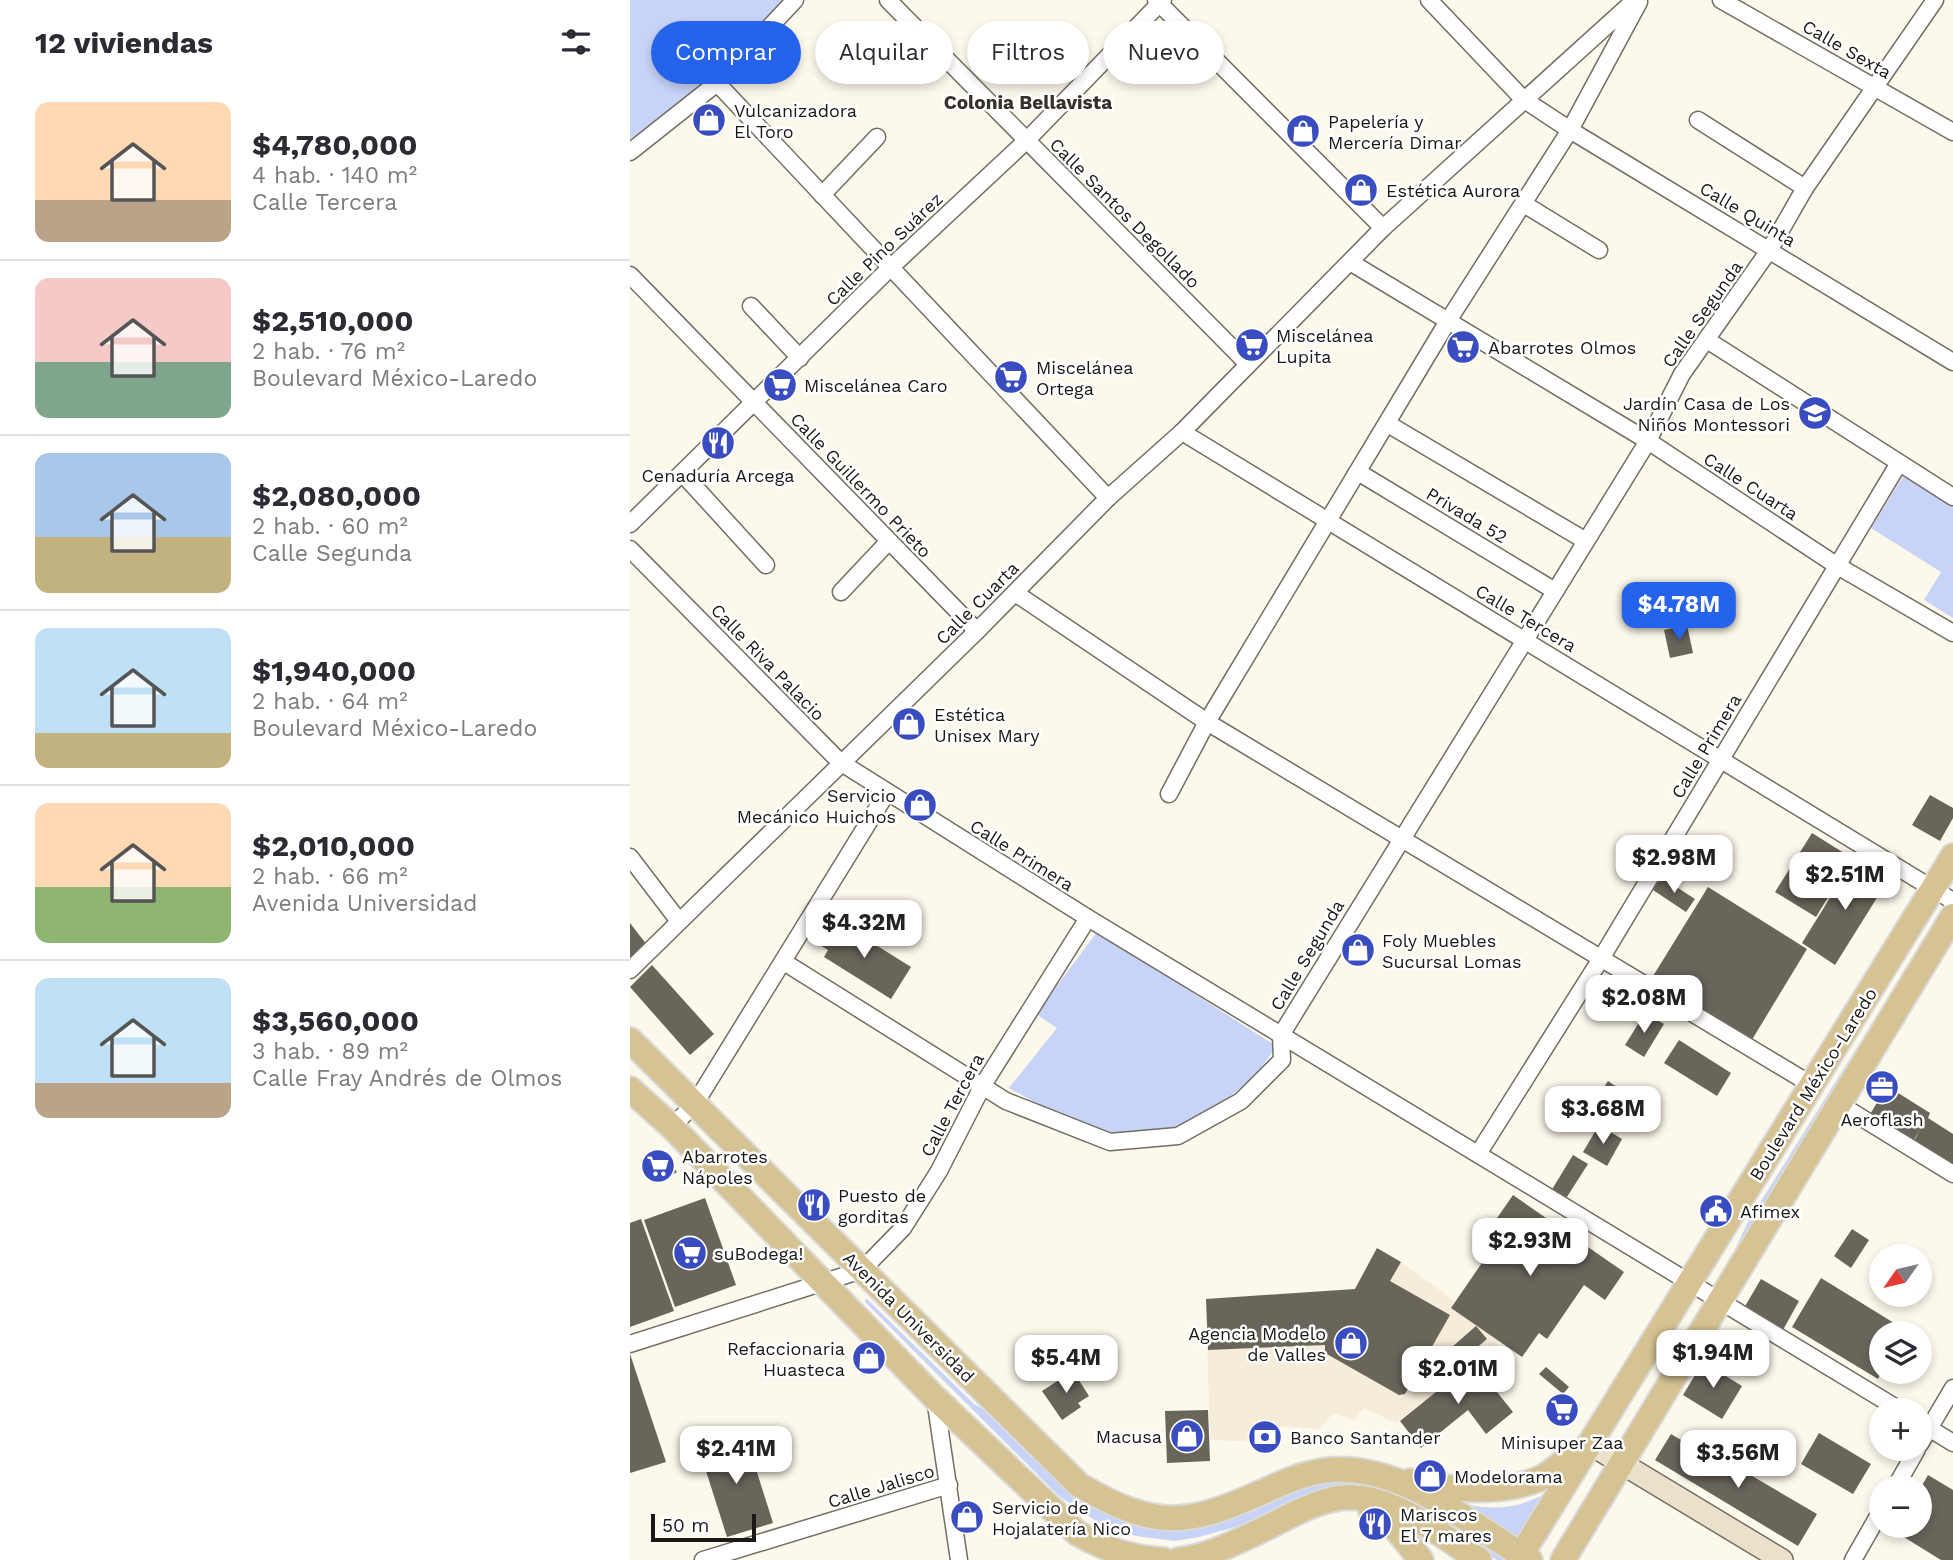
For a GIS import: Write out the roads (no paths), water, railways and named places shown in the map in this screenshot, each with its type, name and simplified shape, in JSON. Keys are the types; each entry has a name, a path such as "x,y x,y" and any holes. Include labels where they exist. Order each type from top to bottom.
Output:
{"main road":[{"name":"Boulevard México-Laredo","path":"1523,1558 1588,1443 1691,1284 1812,1085 1943,895 1953,856"},
{"name":"Boulevard México-Laredo","path":"1563,1560 1621,1460 1841,1105 1953,916"},
{"name":"Avenida Universidad","path":"630,1040 696,1102 1079,1485 1136,1514 1175,1519 1202,1516 1303,1474 1349,1470 1375,1474 1407,1485 1523,1558"},
{"name":"Avenida Universidad","path":"630,1090 672,1127 935,1398 1077,1533 1104,1549 1136,1559 1163,1560"},
{"path":"1375,1474 1419,1483 1480,1490 1501,1489 1543,1477 1588,1443"},
{"path":"1179,1560 1210,1553 1334,1499 1358,1498 1378,1502 1407,1515 1479,1560"},
{"path":"1334,1499 1375,1513 1392,1524 1421,1560"}],"street":[{"path":"775,21 795,0"},
{"name":"Calle Santos Degollado","path":"888,0 1247,363"},
{"name":"Calle Quinta","path":"1429,0 1523,99 1953,362"},
{"path":"1169,794 1208,722 1448,321 1570,130 1638,0"},
{"name":"Calle Cuarta","path":"630,970 678,920 977,631 1108,498 1182,432 1247,363 1383,228 1523,99 1638,0"},
{"name":"Calle Sexta","path":"1721,0 1953,132"},
{"name":"Calle Segunda","path":"784,962 1006,1101 1110,1142 1178,1136 1241,1101 1282,1060 1281,1035 1401,836 1526,641 1648,442 1682,373 1770,249 1805,188 1936,0"},
{"path":"1159,1 1383,228"},
{"name":"Calle Pino Suárez","path":"630,524 890,268 1026,141 1159,1"},
{"path":"630,152 716,84"},
{"path":"718,84 1108,498"},
{"path":"1698,120 1805,188"},
{"path":"822,195 877,137"},
{"path":"1524,204 1599,250"},
{"name":"Calle Cuarta","path":"1350,262 1648,442 1836,565 1953,633"},
{"name":"Calle Guillermo Prieto","path":"630,275 977,631"},
{"path":"751,306 800,358"},
{"path":"1707,340 1953,496"},
{"path":"1388,424 1586,541"},
{"name":"Calle Tercera","path":"1182,432 1943,895"},
{"name":"Calle Primera","path":"1478,1154 1602,957 1899,463"},
{"path":"682,472 766,565"},
{"name":"Privada 52","path":"1358,472 1555,591"},
{"path":"841,592 889,541"},
{"name":"Calle Riva Palacio","path":"630,549 840,762 886,793"},
{"path":"1015,593 1208,722 1812,1085"},
{"path":"672,1127 696,1102 886,793"},
{"name":"Calle Primera","path":"886,793 1880,1398"},
{"path":"630,857 678,920"},
{"name":"Calle Tercera","path":"630,1344 862,1270 903,1228 939,1171 983,1085 1088,918"},
{"path":"1841,1105 1953,1174"},
{"path":"1932,1416 1953,1388"},
{"path":"935,1398 959,1560"},
{"path":"1932,1431 1953,1443"},
{"path":"1588,1443 1621,1460 1661,1489 1782,1560"},
{"name":"Calle Jalisco","path":"703,1560 949,1485"},
{"path":"1853,1560 1869,1532"}],"place":[{"name":"Vulcanizadora El Toro","path":"709,120"},
{"name":"Papelería y Mercería Dimar","path":"1303,131"},
{"name":"Estética Aurora","path":"1361,190"},
{"name":"Miscelánea Lupita","path":"1252,345"},
{"name":"Abarrotes Olmos","path":"1463,347"},
{"name":"Miscelánea Ortega","path":"1011,377"},
{"name":"Miscelánea Caro","path":"780,385"},
{"name":"Jardín Casa de Los Niños Montessori","path":"1815,413"},
{"name":"Cenaduría Arcega","path":"718,443"},
{"name":"Estética Unisex Mary","path":"909,724"},
{"name":"Servicio Mecánico Huichos","path":"920,805"},
{"name":"Foly Muebles Sucursal Lomas","path":"1358,950"},
{"name":"Aeroflash","path":"1882,1087"},
{"name":"Abarrotes Nápoles","path":"658,1166"},
{"name":"Puesto de gorditas","path":"814,1205"},
{"name":"Afimex","path":"1716,1211"},
{"name":"suBodega!","path":"690,1253"},
{"name":"Agencia Modelo de Valles","path":"1351,1343"},
{"name":"Refaccionaria Huasteca","path":"869,1358"},
{"name":"Minisuper Zaa","path":"1562,1410"},
{"name":"Macusa","path":"1187,1436"},
{"name":"Banco Santander","path":"1265,1437"},
{"name":"Modelorama","path":"1430,1476"},
{"name":"Servicio de Hojalatería Nico","path":"967,1517"},
{"name":"Mariscos El 7 mares","path":"1375,1524"}],"district":[{"name":"Colonia Bellavista","path":"1028,102"}]}
